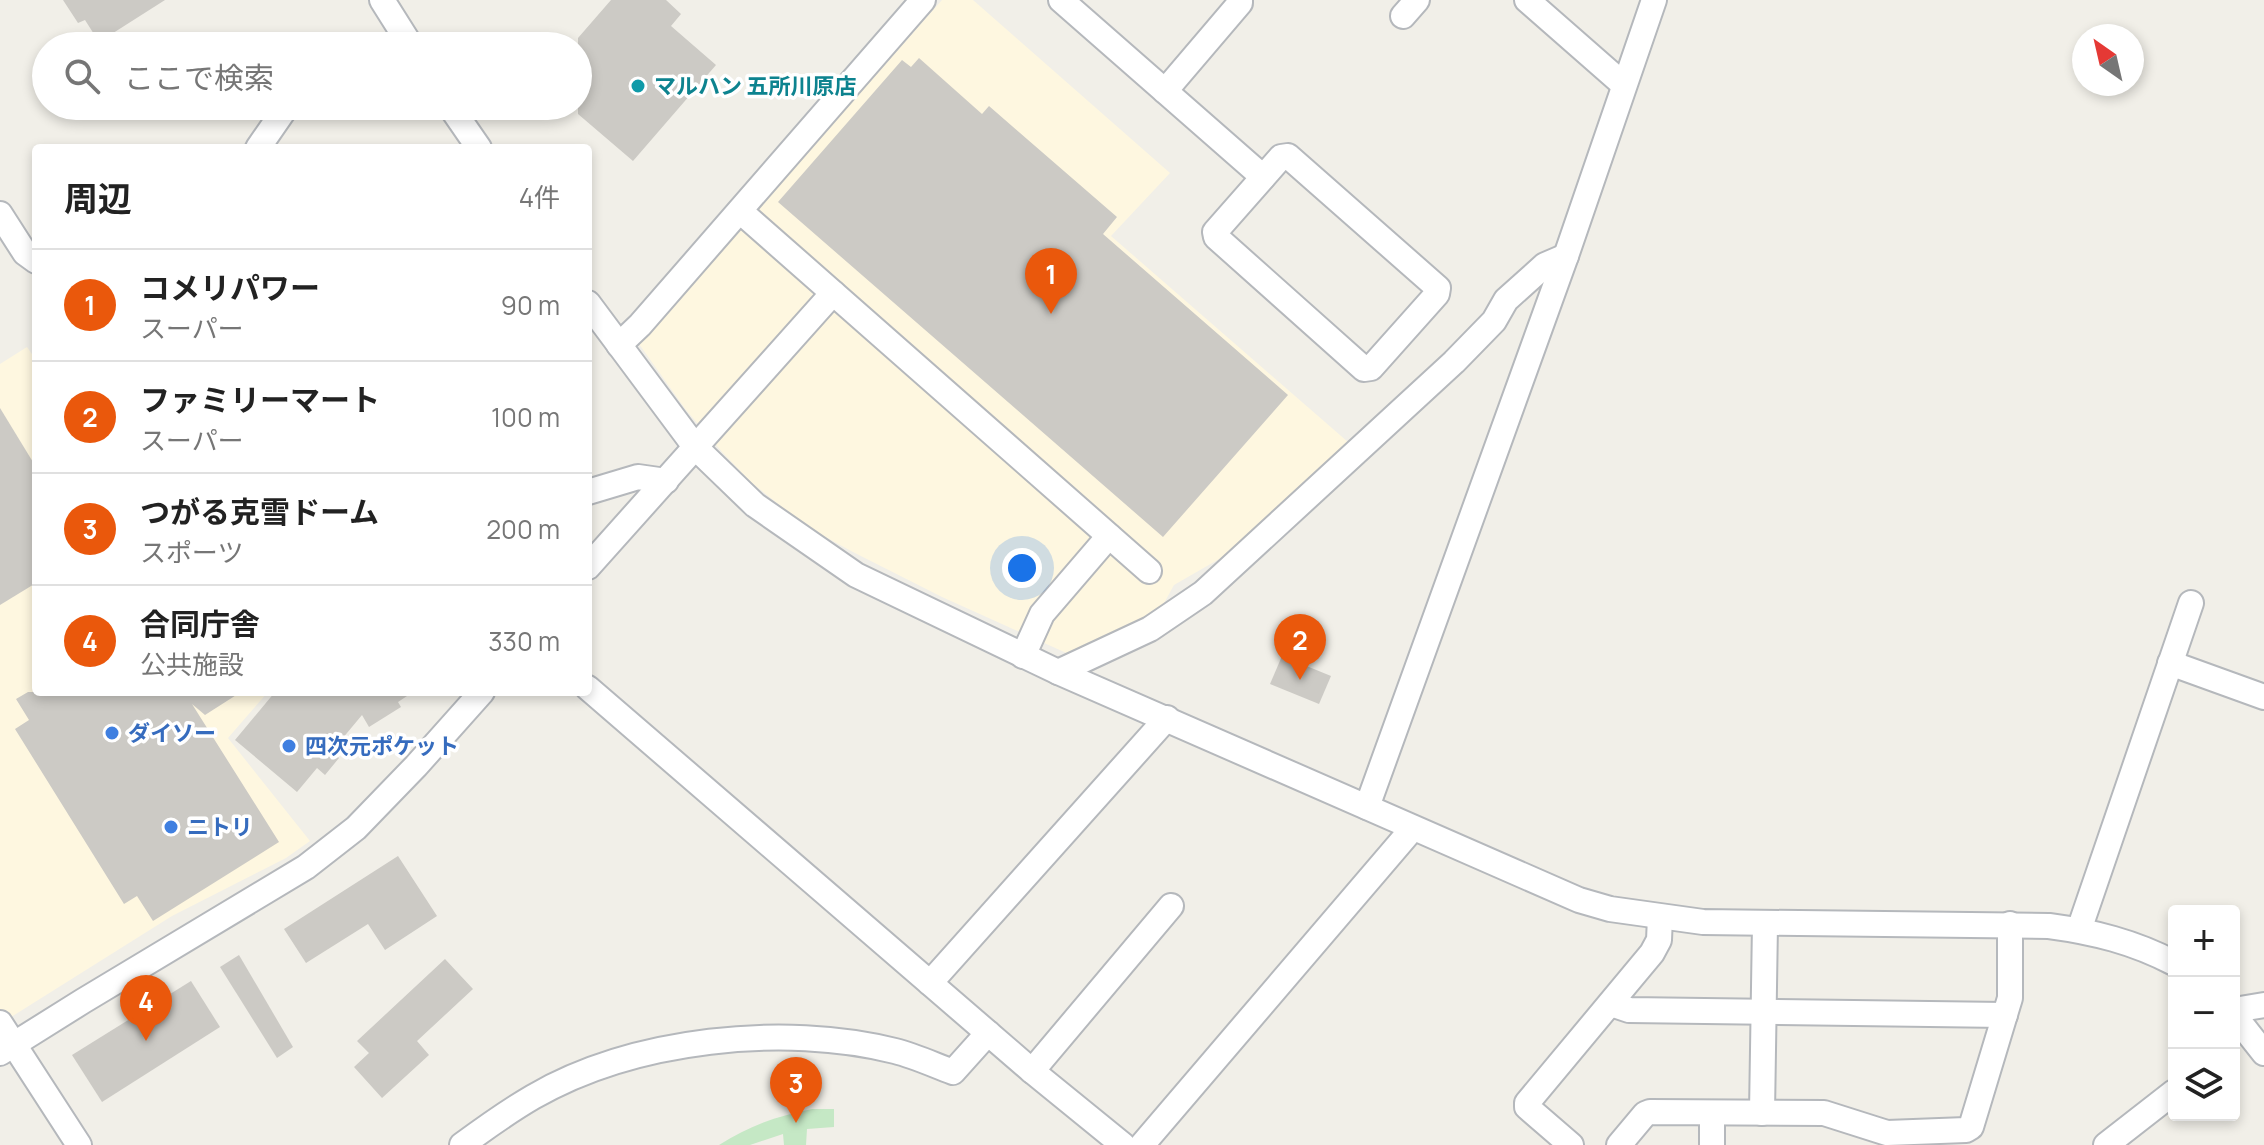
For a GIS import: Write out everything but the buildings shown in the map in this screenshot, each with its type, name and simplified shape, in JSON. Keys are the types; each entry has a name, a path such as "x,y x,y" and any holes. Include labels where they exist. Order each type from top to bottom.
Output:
{"street":[{"path":"382,0 402,32"},
{"path":"619,345 640,325 923,0"},
{"path":"1061,0 1263,177"},
{"path":"1165,91 1240,0"},
{"path":"1527,0 1624,85"},
{"path":"1367,807 1566,256 1654,0"},
{"path":"261,144 277,120"},
{"path":"460,120 476,144"},
{"path":"1288,156 1438,288 1437,294 1371,368 1364,369 1216,237 1215,232 1263,177 1281,157 1288,156"},
{"path":"740,211 1149,571"},
{"path":"0,214 25,253 32,258"},
{"path":"1058,672 1150,629 1203,593 1454,362 1494,321 1506,300 1545,265 1566,256"},
{"path":"592,563 833,293"},
{"path":"592,308 696,448 755,505 856,575 1058,672 1579,900 1610,909 1660,917 1765,924 2010,924 2079,930 2126,942 2168,960"},
{"path":"592,491 638,477 666,481"},
{"path":"1023,656 1042,614 1109,536"},
{"path":"2079,930 2191,603"},
{"path":"2170,663 2264,697"},
{"path":"592,691 1032,1071 1123,1145"},
{"path":"7,1049 306,867 356,828 478,696"},
{"path":"930,983 1167,718"},
{"path":"1142,1145 1413,828"},
{"path":"1032,1071 1171,906"},
{"path":"1571,1145 1527,1107 1527,1103 1652,953 1659,940 1660,917"},
{"path":"1762,1113 1765,924"},
{"path":"1619,1145 1650,1112 1824,1113 1887,1133 1966,1130 1971,1127 2010,998 2010,924"},
{"path":"1611,1004 1629,1010 2005,1015"},
{"path":"2243,1031 2264,1005"},
{"path":"0,1023 7,1049 79,1145"},
{"path":"462,1145 536,1096 601,1067 663,1050 728,1040 785,1038 841,1042 896,1052 953,1072 988,1033"},
{"path":"2106,1145 2168,1097"},
{"path":"1712,1114 1712,1145"}],"shaded area":[{"path":"942,0 973,0 1170,173 1111,236 1348,442 1254,539 1174,585 1158,614 1073,656 942,597 851,551 787,511 752,483 723,453 686,410 639,344"},
{"path":"27,347 32,354 32,696 265,696 228,738 310,841 286,858 172,916 0,1024 0,364"}],"green space":[{"path":"812,1109 834,1109 834,1127 807,1129 806,1145 784,1145 783,1134 750,1145 719,1145 764,1122"}],"place":[{"name":"マルハン 五所川原店","path":"638,86"},
{"name":"コメリパワー","path":"1051,314"},
{"name":"ファミリーマート","path":"1300,680"},
{"name":"ダイソー","path":"112,733"},
{"name":"四次元ポケット","path":"289,746"},
{"name":"ニトリ","path":"171,827"},
{"name":"合同庁舎","path":"146,1041"},
{"name":"つがる克雪ドーム","path":"796,1123"}]}
